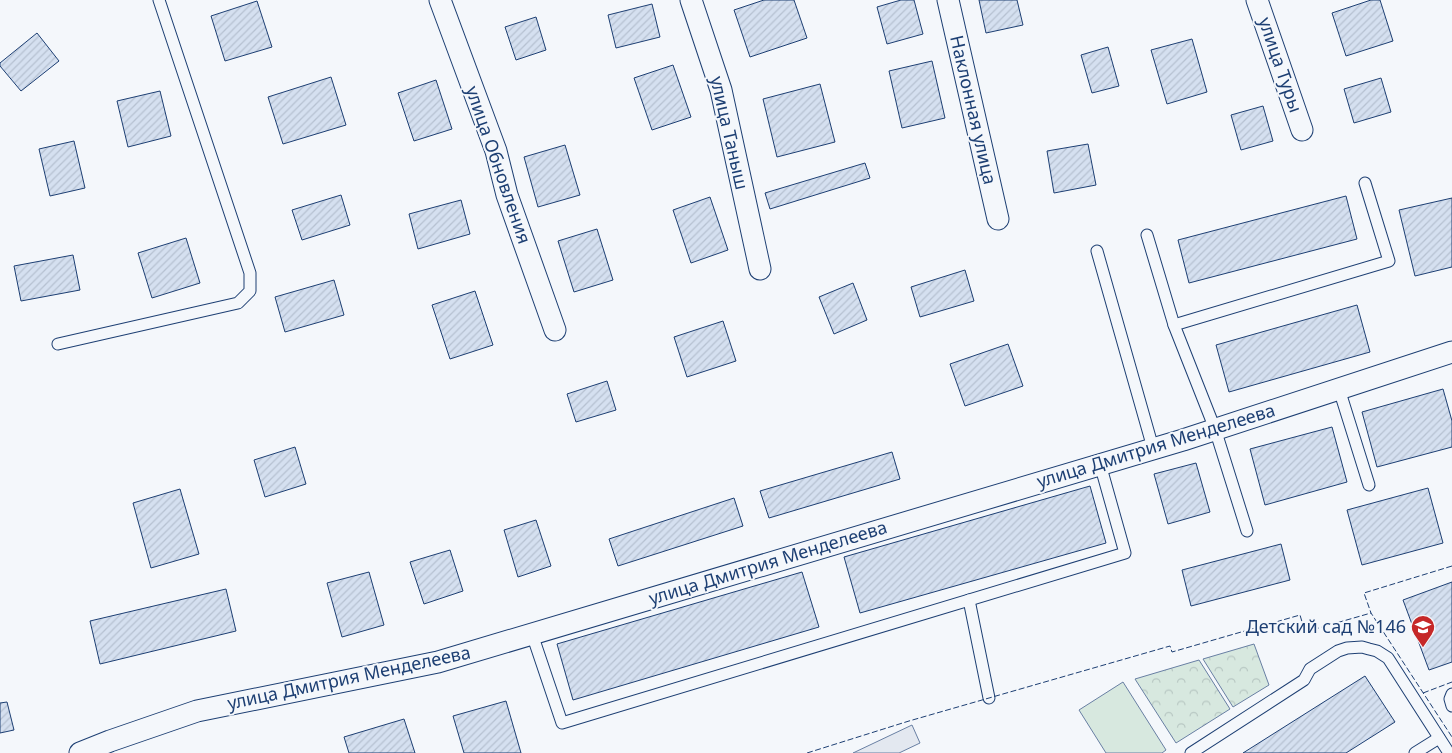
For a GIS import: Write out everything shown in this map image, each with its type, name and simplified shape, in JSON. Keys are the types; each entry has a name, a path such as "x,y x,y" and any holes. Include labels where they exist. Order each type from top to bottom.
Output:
{"street":[{"name":"улица Обновления","path":"440,0 496,151 507,194 555,330"},
{"name":"улица Таныш","path":"691,0 721,90 760,269"},
{"name":"Наклонная улица","path":"948,0 998,219"},
{"name":"улица Туры","path":"1257,0 1302,130"},
{"name":"улица Дмитрия Менделеева","path":"80,753 197,711 438,662 1215,430 1339,389 1451,357"}],"lane":[{"path":"58,344 238,303 250,291 250,273 159,0"},
{"path":"1174,325 1389,261 1365,183"},
{"path":"1147,235 1174,325 1215,430 1247,531"},
{"path":"1097,251 1153,448"},
{"path":"1339,389 1369,485"},
{"path":"532,634 562,723 1125,553 1100,464"},
{"path":"969,600 989,698"},
{"path":"1191,753 1304,680 1311,668 1338,651 1355,647 1377,651 1388,658 1449,753"},
{"path":"1452,694 1450,702 1452,706"},
{"path":"1415,753 1439,738"}],"green space":[{"path":"1254,644 1269,685 1233,707 1203,659"},
{"path":"1199,660 1230,709 1176,743 1135,679"},
{"path":"1123,682 1166,750 1162,753 1106,753 1079,710"}],"shaded area":[{"path":"912,725 920,743 899,753 853,753"}],"building":[{"path":"764,0 794,0 807,38 750,57 734,10"},
{"path":"901,0 914,0 923,34 887,44 877,7"},
{"path":"979,0 1017,0 1023,25 986,33"},
{"path":"1371,0 1380,0 1393,41 1346,56 1332,13"},
{"path":"257,1 272,47 225,61 211,16"},
{"path":"652,4 660,37 616,48 608,15"},
{"path":"536,17 546,50 516,60 505,27"},
{"path":"37,33 59,61 21,91 0,66 0,63"},
{"path":"1192,39 1207,92 1167,104 1151,50"},
{"path":"1108,47 1119,86 1092,93 1081,55"},
{"path":"932,61 945,118 902,128 889,71"},
{"path":"673,65 691,117 652,130 634,78"},
{"path":"331,77 346,125 283,144 268,97"},
{"path":"1381,78 1391,112 1354,123 1344,89"},
{"path":"436,80 452,129 414,141 398,93"},
{"path":"820,84 835,142 777,157 763,99"},
{"path":"160,91 171,136 128,147 117,101"},
{"path":"1263,106 1273,141 1241,150 1231,115"},
{"path":"74,141 85,188 50,196 39,149"},
{"path":"1088,144 1096,185 1054,193 1047,151"},
{"path":"565,145 580,195 538,207 524,157"},
{"path":"865,163 870,178 770,209 765,193"},
{"path":"341,195 350,225 302,240 292,210"},
{"path":"1346,196 1357,239 1189,283 1178,240"},
{"path":"710,197 728,250 691,263 673,210"},
{"path":"1452,198 1452,267 1415,276 1399,210"},
{"path":"461,200 470,234 418,249 409,214"},
{"path":"597,229 613,280 574,292 558,241"},
{"path":"186,238 200,283 152,298 138,253"},
{"path":"73,255 80,290 21,301 14,266"},
{"path":"965,270 974,301 920,317 911,287"},
{"path":"334,280 344,315 285,332 275,297"},
{"path":"853,283 867,320 834,334 819,297"},
{"path":"475,291 493,345 450,359 432,305"},
{"path":"1357,305 1370,352 1229,392 1216,345"},
{"path":"723,321 736,361 687,377 674,337"},
{"path":"1008,344 1023,386 965,406 950,364"},
{"path":"607,381 616,410 576,422 567,394"},
{"path":"1443,389 1452,421 1452,447 1377,467 1362,412"},
{"path":"1332,427 1347,482 1265,505 1250,449"},
{"path":"295,447 306,484 265,497 254,460"},
{"path":"892,452 900,479 769,518 760,491"},
{"path":"1196,463 1210,512 1168,524 1154,474"},
{"path":"1090,486 1106,543 860,613 844,557"},
{"path":"1428,488 1443,543 1362,565 1347,510"},
{"path":"180,489 199,554 151,568 133,503"},
{"path":"734,498 743,526 618,566 609,539"},
{"path":"536,520 551,566 518,577 504,530"},
{"path":"1281,544 1290,580 1191,606 1182,570"},
{"path":"450,550 463,591 424,604 410,562"},
{"path":"369,572 384,625 342,637 327,583"},
{"path":"802,572 819,627 573,700 557,644"},
{"path":"1452,582 1452,662 1429,670 1403,600"},
{"path":"226,589 236,631 100,664 90,621"},
{"path":"1365,676 1395,722 1346,753 1243,753"},
{"path":"506,701 521,753 464,753 453,716"},
{"path":"7,702 14,730 0,733 0,703"},
{"path":"404,719 415,753 349,753 344,737"}],"fence":[{"path":"1452,566 1364,593 1371,613 1452,737"},
{"path":"807,753 909,721 1170,646 1172,652 1300,615 1305,632 1371,613"},
{"path":"1423,693 1452,682"}],"place":[{"name":"Детский сад №146","path":"1423,648"}]}
